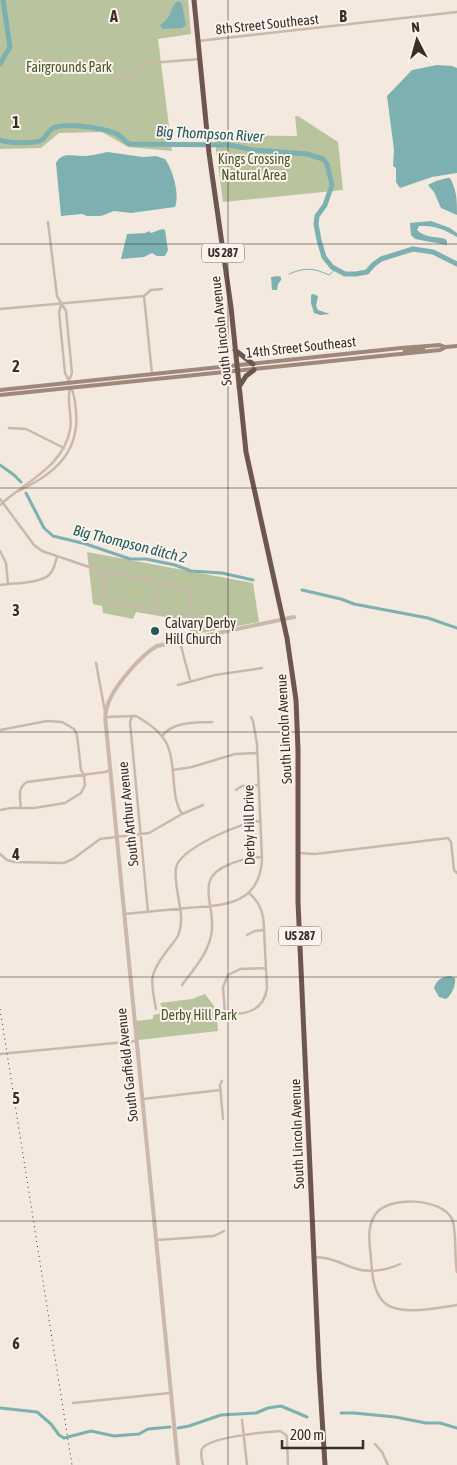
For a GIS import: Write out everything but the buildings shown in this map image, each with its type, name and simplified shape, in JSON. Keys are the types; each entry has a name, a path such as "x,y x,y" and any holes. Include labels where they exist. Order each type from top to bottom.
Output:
{"highway":[{"name":"South Lincoln Avenue","path":"194,0 209,152 231,307 249,469 284,620 298,728 297,853 325,1465"},
{"path":"235,349 252,364"},
{"path":"239,387 246,376 254,370"}],"main road":[{"name":"14th Street Southeast","path":"70,383 153,377 401,348 440,345 446,347"},
{"path":"403,354 405,351 423,349 424,346"},
{"name":"14th Street Southeast","path":"237,368 254,370 440,350 446,347 457,346"},
{"path":"365,358 392,353 401,348"},
{"path":"0,390 70,383"},
{"path":"0,395 70,383"}],"street":[{"name":"8th Street Southeast","path":"198,41 457,12"},
{"path":"118,78 132,76 150,64 200,58"},
{"path":"1,503 55,461 64,448 70,429 68,393 72,372 66,311 58,296 48,222"},
{"path":"0,309 144,296 151,290 162,289"},
{"path":"144,296 153,377"},
{"path":"18,491 53,470 63,460 70,449 76,431 74,394 65,373 64,365 59,312 61,304"},
{"path":"9,428 26,428 64,448"},
{"path":"0,499 1,503 34,545 42,551 106,571 161,582 190,592 190,606 197,637"},
{"path":"0,552 6,563 8,584"},
{"path":"0,585 45,578 52,571 57,557"},
{"path":"106,571 105,598 108,602 154,610 161,582"},
{"path":"182,814 176,803 170,750 162,736 140,719 132,716 106,718 107,706 112,696 142,657 157,646 294,617"},
{"path":"179,641 190,680"},
{"name":"South Garfield Avenue","path":"96,663 106,718 141,1099 178,1465"},
{"path":"178,685 190,680 262,668"},
{"name":"South Arthur Avenue","path":"132,716 130,722 148,912"},
{"name":"Derby Hill Drive","path":"249,892 259,877 262,857 257,753 254,721 251,717"},
{"path":"0,730 47,721 62,722 74,729 77,735 81,770 84,775 84,789 68,801 34,808 0,810"},
{"path":"162,736 169,729 177,725 212,722"},
{"path":"173,770 192,767 235,754 257,753"},
{"path":"21,808 20,791 27,782 110,770"},
{"path":"236,790 242,786 258,785"},
{"path":"0,854 3,858 14,862 64,863 73,859 100,839 151,832 182,814 203,805"},
{"path":"156,1009 152,985 153,972 178,936 181,926 176,872 177,864 184,854 217,836 252,822 260,821"},
{"path":"297,853 315,854 448,838 451,842 454,870 457,873"},
{"path":"182,985 208,947 212,930 209,886 212,874 220,868 239,860 262,857"},
{"path":"124,914 232,903 249,892 261,907 264,918 267,991 261,1006 246,1012 225,1014 223,987 228,974 240,969 266,968"},
{"path":"247,935 255,931 264,930"},
{"path":"0,1054 136,1041"},
{"path":"222,1081 220,1090 223,1119"},
{"path":"141,1099 220,1090"},
{"path":"457,1272 453,1221 439,1206 426,1202 396,1203 388,1204 376,1213 370,1225 369,1241 374,1284 380,1299 390,1307 405,1310 423,1310 457,1304"},
{"path":"155,1240 214,1236 224,1231"},
{"path":"314,1256 334,1259 358,1269 385,1269 400,1264"},
{"path":"73,1403 170,1393"},
{"path":"242,1420 247,1465"},
{"path":"203,1465 202,1448 206,1445 244,1435 282,1432 287,1438 288,1465"},
{"path":"375,1444 382,1452 388,1465"}],"green space":[{"name":"Fairgrounds Park","path":"0,0 188,0 191,34 158,39 172,151 128,147 102,132 59,133 41,148 0,149"},
{"name":"Kings Crossing Natural Area","path":"295,116 298,116 338,142 343,190 223,202 214,135 297,136"},
{"path":"87,552 253,583 259,622 190,635 189,621 136,612 133,619 103,613 102,606 93,604"},
{"name":"Derby Hill Park","path":"205,994 217,1010 219,1016 217,1019 218,1031 138,1040 136,1021 153,1019 153,1015 162,1012 160,1003 192,999"}],"water":[{"path":"178,1 182,4 186,25 182,28 163,29 160,25 167,19"},
{"path":"437,65 457,68 457,173 432,177 400,188 396,182 396,168 393,166 394,150 387,96 412,70"},
{"path":"107,152 143,157 156,156 165,159 171,169 175,183 177,196 175,207 131,213 114,211 101,216 82,214 61,216 56,163 58,160 67,155 88,156"},
{"path":"450,178 455,191 457,215 441,208 434,192 428,185"},
{"path":"431,221 450,228 457,233 457,237 439,228 425,226 419,226 417,230 427,236 445,239 447,245 415,239 411,235 410,223"},
{"path":"162,229 165,230 168,250 165,256 157,256 152,253 144,257 121,259 127,234 149,231 151,233"},
{"path":"271,277 281,277 281,280 277,290 272,290"},
{"path":"311,295 318,296 316,306 318,310 330,314 320,315 314,313 311,303"},
{"path":"450,976 455,978 452,992 446,999 439,997 434,988 435,985 440,979"}],"waterway":[{"name":"Big Thompson River","path":"0,64 10,47 3,0"},
{"name":"Big Thompson River","path":"0,140 21,143 34,142 42,140 54,128 78,126 111,132 119,135 129,144 230,145 253,150 307,154 323,159 327,164 332,185 325,205 317,216 316,224 324,257 332,267 345,274 367,272 381,259 413,249 433,252 457,264"},
{"path":"289,274 309,269 329,275 336,269"},
{"name":"Big Thompson ditch 2","path":"0,465 21,482"},
{"name":"Big Thompson ditch 2","path":"26,493 44,528 53,536 86,544 130,559 146,559 175,565 191,571 222,573 253,580"},
{"name":"Big Thompson ditch 2","path":"302,590 354,604 428,618 457,628"},
{"path":"178,1428 221,1415 256,1413 268,1408 281,1406 307,1417"},
{"path":"0,1408 37,1412 64,1438 91,1431 114,1436 139,1434 148,1429 170,1427"},
{"path":"341,1413 395,1417 426,1423 440,1423 457,1428"}],"railway":[{"path":"0,1009 72,1465"}],"place":[{"name":"Calvary Derby Hill Church","path":"155,631"}]}
